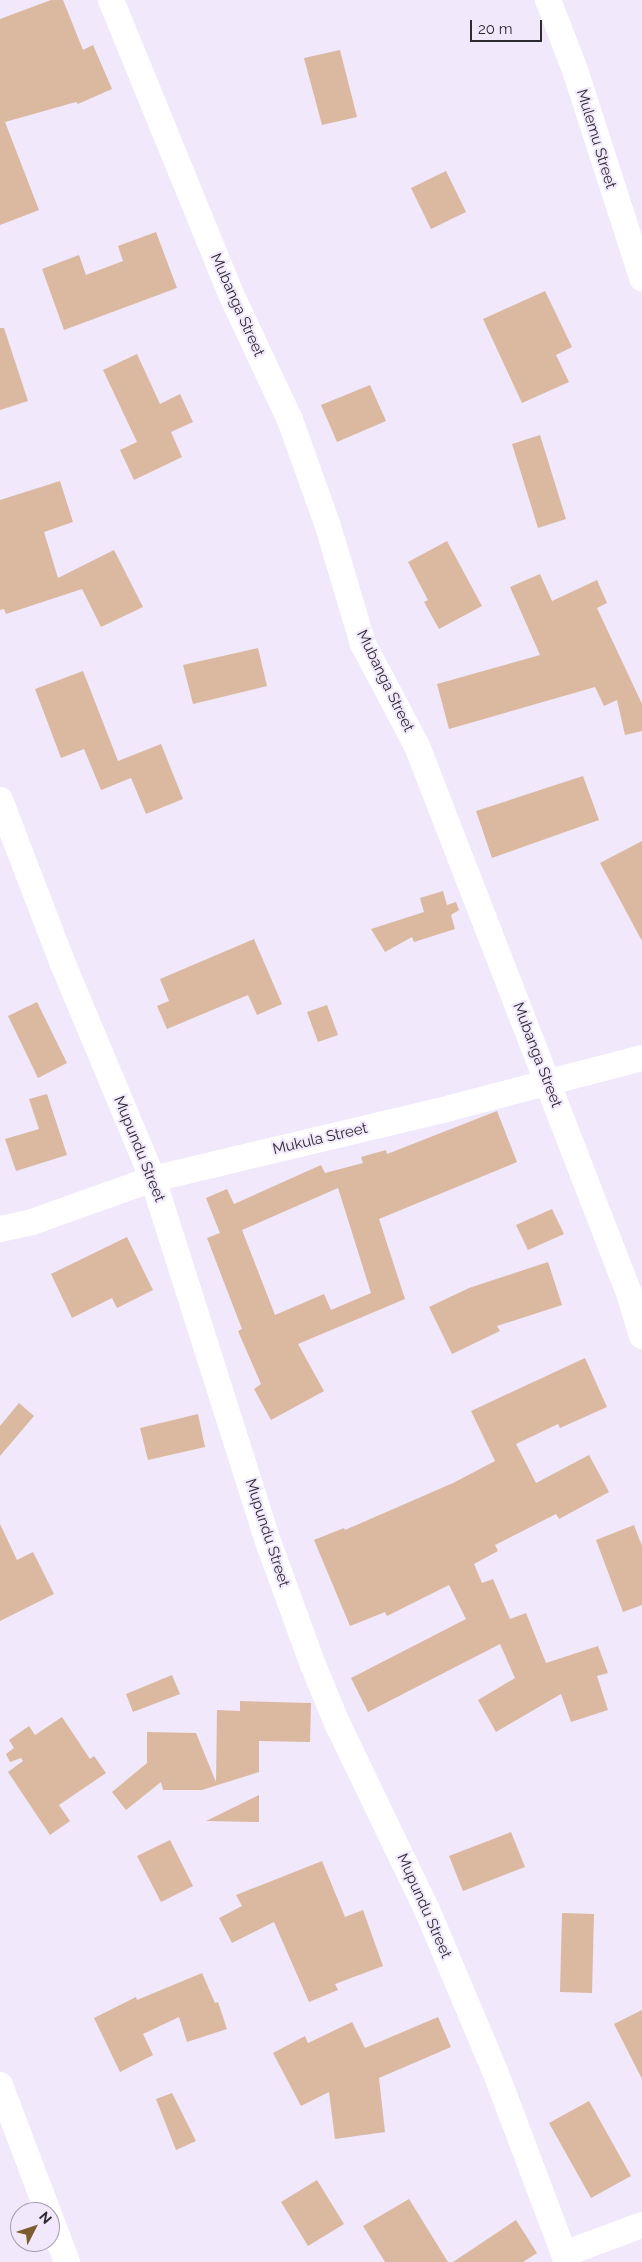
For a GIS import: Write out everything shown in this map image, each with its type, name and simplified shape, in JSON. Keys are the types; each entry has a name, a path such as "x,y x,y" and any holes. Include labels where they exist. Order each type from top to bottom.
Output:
{"street":[{"name":"Mubanga Street","path":"112,0 231,294 290,420 328,526 363,644 417,746 629,1293 642,1336"},
{"name":"Mulemu Street","path":"548,0 575,70 642,278"},
{"name":"Mupundu Street","path":"0,800 63,964 153,1179 270,1547 313,1665 337,1723 428,1912 495,2071 566,2258"},
{"name":"Mukula Street","path":"0,1229 32,1222 153,1179 450,1108 642,1058"},
{"path":"0,2085 4,2111 44,2202"},
{"path":"566,2258 642,2226"},
{"path":"60,2243 67,2262"}],"building":[{"path":"51,0 63,0 83,50 93,45 112,89 78,104 76,102 5,122 39,210 0,225 0,19"},
{"path":"340,50 357,117 322,125 304,58"},
{"path":"446,171 466,212 431,229 411,188"},
{"path":"156,232 177,288 64,330 42,269 79,255 86,275 123,261 118,246"},
{"path":"545,291 572,347 556,355 569,382 522,403 483,319"},
{"path":"0,328 4,328 28,401 0,410"},
{"path":"137,354 160,404 180,394 193,422 171,432 182,457 134,480 120,450 137,442 103,370"},
{"path":"370,385 386,421 337,442 321,405"},
{"path":"540,435 566,519 538,528 512,444"},
{"path":"60,481 73,522 44,532 58,578 114,550 143,607 101,627 82,589 6,614 4,609 0,610 0,500"},
{"path":"447,541 482,606 439,629 424,602 428,600 408,562"},
{"path":"540,574 552,601 597,580 607,603 597,608 642,704 642,731 625,735 617,700 604,706 595,687 449,729 437,684 540,655 510,587"},
{"path":"258,648 267,686 193,704 183,665"},
{"path":"83,671 118,761 161,744 183,799 146,814 131,778 101,790 84,749 61,758 35,689"},
{"path":"583,776 599,820 492,858 476,811"},
{"path":"642,841 642,941 600,863"},
{"path":"443,891 447,905 456,902 459,910 451,915 455,929 414,942 412,937 385,952 371,929 424,912 420,898"},
{"path":"254,939 282,1004 257,1015 248,995 167,1029 157,1006 169,1001 160,979"},
{"path":"37,1002 67,1063 38,1078 8,1016"},
{"path":"327,1005 338,1035 318,1042 307,1012"},
{"path":"47,1094 67,1155 16,1171 5,1139 39,1129 29,1099"},
{"path":"497,1111 517,1162 379,1219 405,1299 298,1344 324,1391 271,1420 254,1389 261,1384 238,1331 242,1329 207,1238 220,1233 206,1198 227,1189 234,1204 321,1165 325,1173 363,1163 361,1157 386,1150 387,1154","holes":["338,1188 371,1293 331,1310 324,1294 275,1315 242,1230"]},
{"path":"552,1209 564,1234 528,1250 516,1225"},
{"path":"127,1237 153,1290 117,1308 112,1298 72,1318 51,1274"},
{"path":"548,1262 562,1305 497,1326 500,1331 452,1354 429,1307 469,1288"},
{"path":"585,1358 607,1407 560,1428 558,1424 516,1444 536,1483 589,1455 609,1492 559,1519 556,1514 495,1545 498,1551 474,1564 482,1583 493,1579 510,1619 526,1613 546,1663 598,1646 608,1673 597,1676 608,1710 571,1722 561,1694 496,1732 478,1700 515,1678 500,1644 368,1712 351,1678 466,1619 449,1585 387,1616 385,1612 350,1626 314,1540 344,1528 345,1530 453,1483 495,1461 471,1411"},
{"path":"19,1403 34,1416 0,1456 0,1426"},
{"path":"198,1414 205,1447 148,1460 140,1428"},
{"path":"0,1524 17,1560 33,1552 54,1594 0,1621"},
{"path":"634,1525 642,1546 642,1605 623,1612 596,1540"},
{"path":"172,1675 180,1694 133,1712 126,1694"},
{"path":"240,1701 311,1703 310,1742 259,1741 259,1772 202,1790 163,1790 161,1782 126,1810 112,1792 147,1763 147,1732 196,1733 216,1782 217,1710 240,1711"},
{"path":"62,1717 90,1759 94,1756 106,1773 59,1805 70,1821 50,1835 8,1772 23,1761 21,1758 10,1762 6,1754 14,1748 9,1740 29,1726 35,1735"},
{"path":"259,1795 259,1822 206,1821"},
{"path":"511,1832 525,1867 463,1891 449,1856"},
{"path":"170,1840 193,1886 161,1902 137,1856"},
{"path":"322,1861 345,1917 363,1910 383,1966 335,1984 338,1990 309,2002 274,1922 232,1943 219,1918 242,1906 236,1895"},
{"path":"562,1913 594,1914 592,1993 560,1992"},
{"path":"202,1973 215,2003 218,2002 227,2029 187,2042 179,2017 143,2034 153,2055 120,2072 94,2018 136,1997 137,2000"},
{"path":"642,2010 642,2079 614,2024"},
{"path":"438,2017 451,2047 379,2078 385,2132 335,2139 329,2092 301,2106 273,2053 305,2036 308,2043 352,2022 365,2048"},
{"path":"172,2093 196,2141 176,2150 156,2099"},
{"path":"589,2101 631,2176 591,2198 549,2123"},
{"path":"317,2180 344,2224 308,2246 281,2202"},
{"path":"409,2199 448,2262 385,2262 363,2226"},
{"path":"516,2220 537,2253 523,2262 453,2262"}]}
